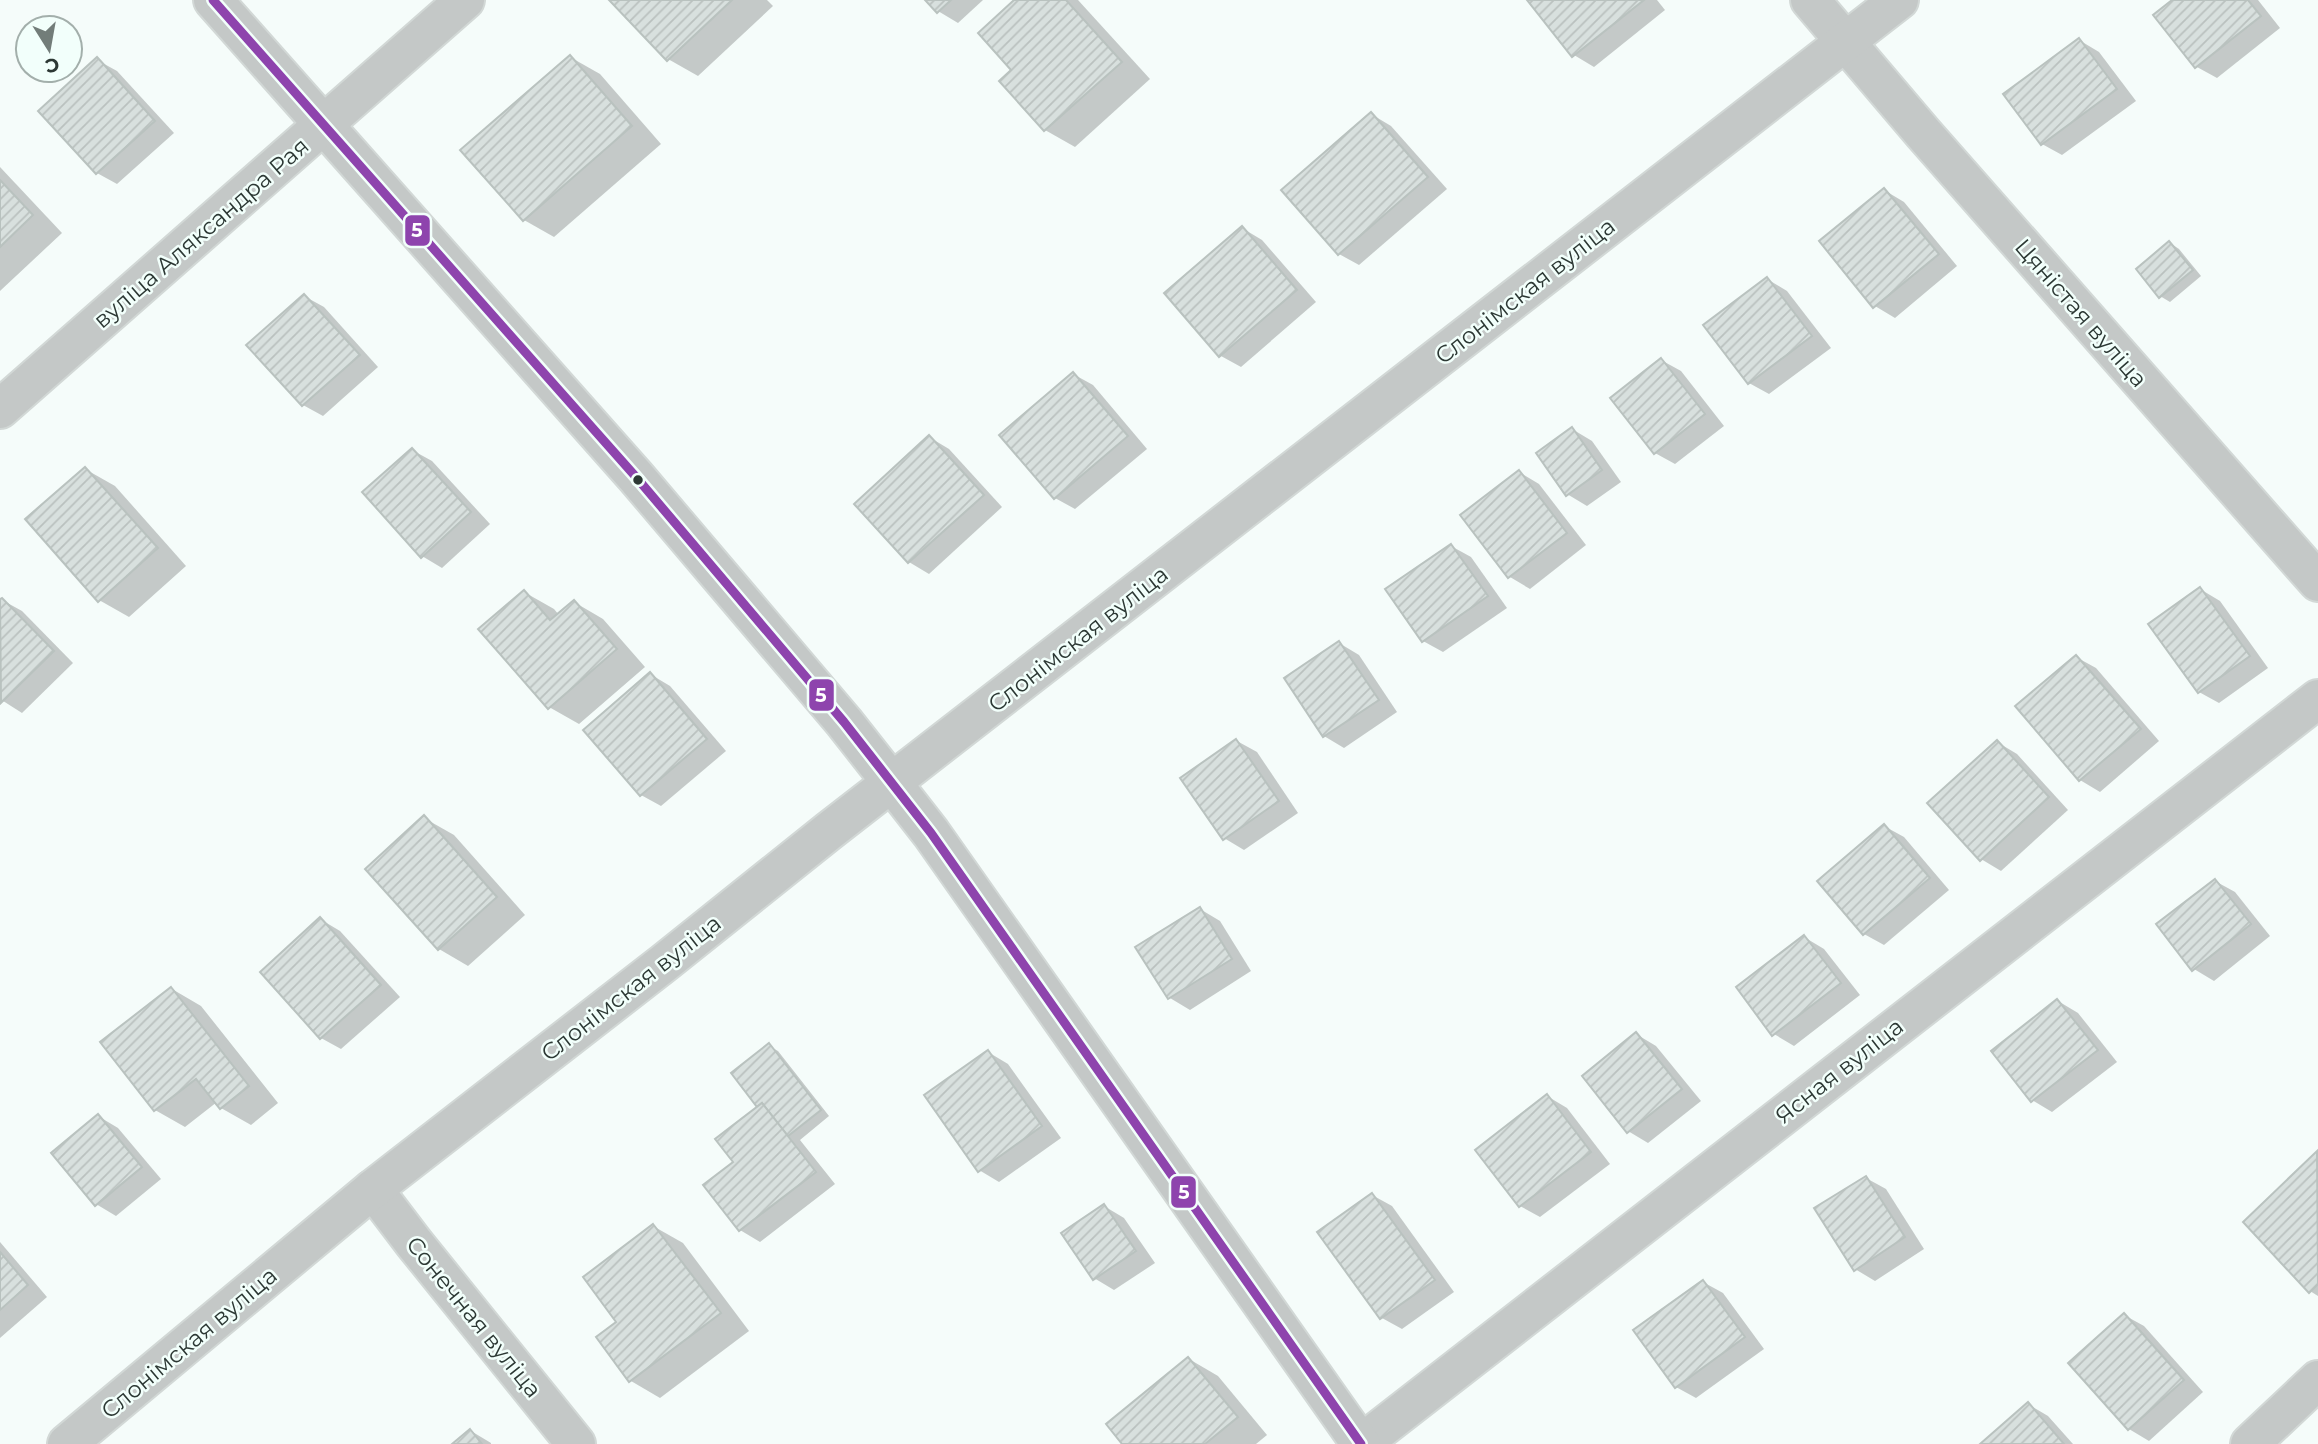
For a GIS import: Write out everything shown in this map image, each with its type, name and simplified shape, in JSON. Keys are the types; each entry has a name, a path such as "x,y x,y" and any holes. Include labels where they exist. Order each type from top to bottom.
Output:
{"street":[{"path":"213,0 636,477 844,722 931,833 1361,1444"},
{"name":"вуліца Аляксандра Рая","path":"0,409 465,0"},
{"name":"Цяністая вуліца","path":"1810,0 1923,133 2318,582"},
{"name":"Слонімская вуліца","path":"67,1444 373,1189 1899,0"},
{"name":"Ясная вуліца","path":"1361,1444 2318,699"},
{"name":"Сонечная вуліца","path":"373,1189 576,1444"},
{"path":"2249,1444 2318,1380"}],"building":[{"path":"609,0 732,0 667,61"},
{"path":"925,0 951,0 937,13"},
{"path":"1014,0 1066,0 1122,62 1044,131 999,81 1011,70 978,33"},
{"path":"1527,0 1644,0 1572,57"},
{"path":"2172,0 2248,0 2261,16 2195,68 2153,15"},
{"path":"2079,38 2117,89 2041,145 2003,94"},
{"path":"570,55 632,126 523,221 460,150"},
{"path":"97,57 155,121 96,174 38,111 68,84 84,84 84,69"},
{"path":"1371,112 1428,177 1338,255 1281,190"},
{"path":"0,180 33,215 0,247"},
{"path":"1884,188 1939,254 1873,308 1819,241"},
{"path":"1242,226 1297,290 1219,357 1164,293"},
{"path":"2169,241 2193,270 2159,298 2136,269"},
{"path":"1767,277 1812,336 1748,384 1703,325"},
{"path":"304,294 360,355 302,406 246,345"},
{"path":"1661,358 1705,414 1654,454 1610,398"},
{"path":"1073,372 1128,436 1054,499 999,435"},
{"path":"1572,427 1602,470 1566,496 1536,453"},
{"path":"929,435 984,495 908,563 854,504"},
{"path":"412,448 471,512 421,558 362,492"},
{"path":"85,467 158,548 98,602 25,519"},
{"path":"1519,470 1567,533 1508,578 1460,515"},
{"path":"1451,544 1488,596 1422,642 1385,589"},
{"path":"2200,587 2250,656 2198,693 2148,624"},
{"path":"524,590 550,620 574,600 617,649 548,709 478,629"},
{"path":"2,598 54,651 1,703 0,599"},
{"path":"1339,641 1379,700 1323,737 1284,678"},
{"path":"2076,655 2141,729 2079,781 2015,706"},
{"path":"650,672 707,739 640,796 583,730"},
{"path":"1236,739 1279,801 1223,840 1180,778"},
{"path":"1997,740 2049,797 1980,861 1927,803"},
{"path":"424,815 497,897 438,950 365,869"},
{"path":"1884,824 1930,878 1863,935 1817,881"},
{"path":"2215,879 2251,924 2192,971 2156,924"},
{"path":"1200,907 1232,959 1168,999 1135,947"},
{"path":"320,917 381,985 320,1039 260,972"},
{"path":"1804,935 1841,983 1772,1036 1736,987"},
{"path":"171,987 249,1086 220,1109 196,1079 154,1111 100,1042"},
{"path":"2057,999 2098,1050 2031,1102 1991,1051"},
{"path":"1636,1032 1682,1089 1627,1133 1582,1076"},
{"path":"769,1043 821,1110 788,1136 762,1103 757,1107 731,1073"},
{"path":"988,1050 1042,1126 978,1172 924,1095"},
{"path":"1547,1094 1591,1152 1519,1207 1475,1150"},
{"path":"762,1103 816,1172 739,1231 703,1185 733,1162 715,1139"},
{"path":"98,1114 142,1167 95,1206 51,1153"},
{"path":"2317,1151 2318,1284 2309,1293 2243,1222"},
{"path":"1866,1176 1905,1237 1854,1271 1814,1208"},
{"path":"1372,1193 1435,1280 1380,1319 1317,1232"},
{"path":"1104,1204 1136,1251 1093,1280 1061,1233"},
{"path":"653,1224 721,1313 629,1382 596,1337 616,1322 583,1277"},
{"path":"0,1252 28,1285 0,1310"},
{"path":"1703,1280 1745,1337 1675,1388 1633,1330"},
{"path":"2124,1313 2184,1380 2128,1430 2068,1363"},
{"path":"1188,1357 1238,1417 1205,1444 1122,1444 1106,1424"},
{"path":"2028,1402 2064,1444 1980,1444"},
{"path":"470,1429 482,1444 452,1444"}],"transit line":[{"name":"5","path":"213,0 636,477 844,722 931,833 1361,1444"}]}
